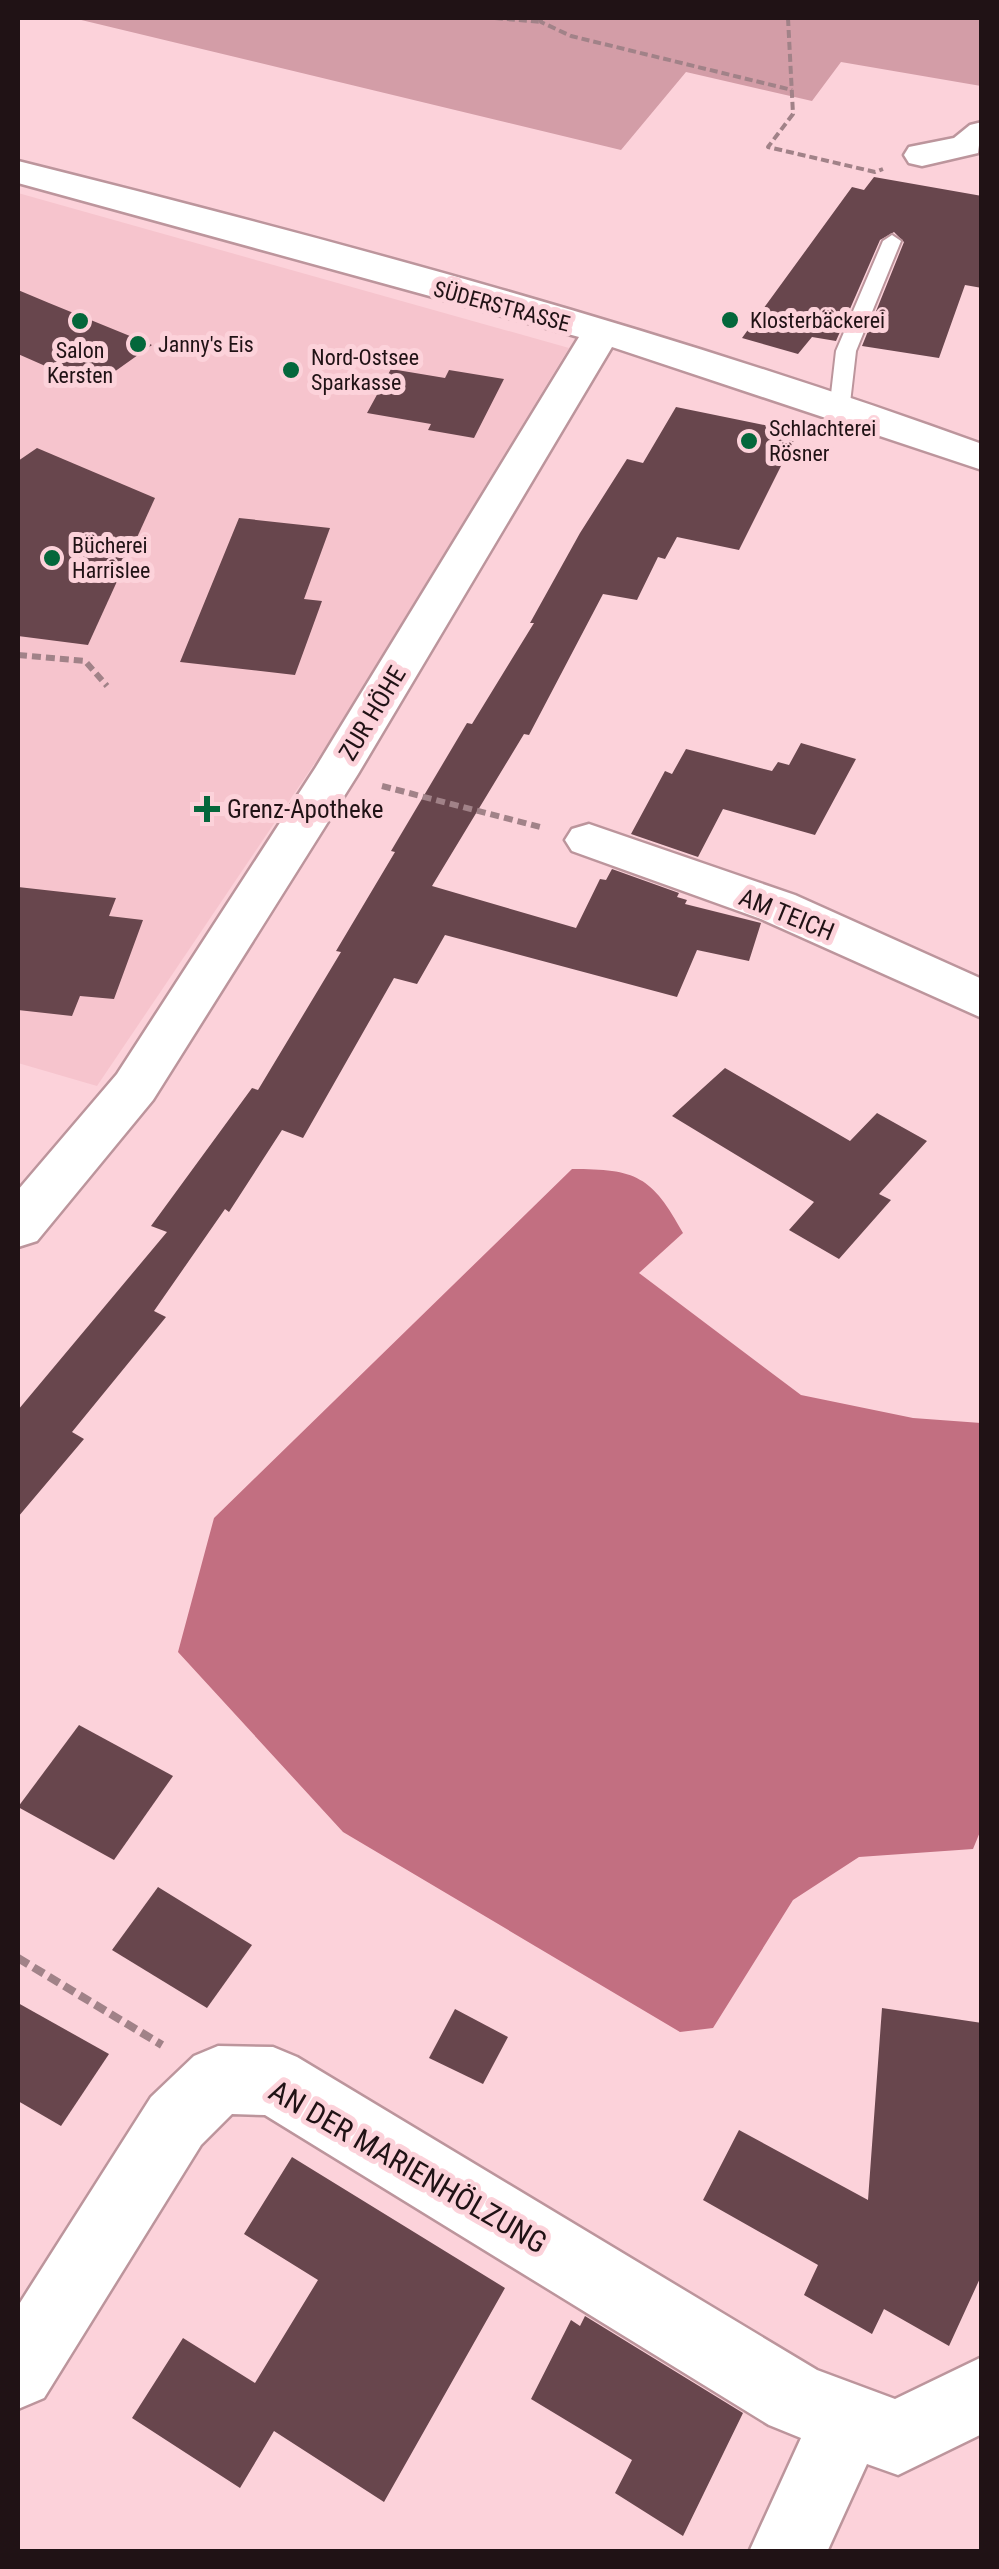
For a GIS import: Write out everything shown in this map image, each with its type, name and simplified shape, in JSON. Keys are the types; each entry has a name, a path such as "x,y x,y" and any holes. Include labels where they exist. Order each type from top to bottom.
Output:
{"street":[{"path":"922,155 966,146 982,132"},
{"name":"SÜDERSTRASSE","path":"18,172 840,403 982,458"},
{"name":"ZUR HÖHE","path":"18,1226 135,1087 335,774 601,333"},
{"name":"AM TEICH","path":"589,840 778,907 982,1000"},
{"path":"18,2372 176,2121 218,2080"},
{"name":"AN DER MARIENHÖLZUNG","path":"218,2080 273,2081 795,2399 898,2438 982,2394"},
{"path":"787,2552 849,2419"}],"lane":[{"path":"840,403 846,352 892,242"}],"path":[{"path":"495,18 541,20 570,36 792,90"},
{"path":"788,18 793,114 768,147 874,172 922,155"},
{"path":"18,655 85,661 107,686"},
{"path":"335,774 589,840"},
{"path":"18,1958 218,2080"}],"shaded area":[{"path":"73,18 981,18 981,86 841,62 812,101 686,72 621,150"},
{"path":"18,193 569,348 329,742 97,1086 18,1063"},
{"path":"572,1169 627,1174 651,1188 683,1233 639,1273 801,1395 913,1418 981,1423 982,1827 973,1849 859,1857 793,1900 713,2028 680,2032 343,1832 178,1652 214,1518"}],"building":[{"path":"874,177 982,196 982,288 965,285 939,358 862,346 904,242 894,232 880,240 836,341 812,337 798,354 742,338 852,187 864,190"},
{"path":"18,290 152,345 93,387 18,354"},
{"path":"391,369 445,378 449,370 504,379 474,438 428,430 431,424 367,413"},
{"path":"676,407 798,432 739,550 677,537 665,559 658,557 637,600 603,594 529,735 524,734 432,886 576,928 600,879 606,880 612,869 679,893 677,897 687,900 685,904 761,923 749,961 697,950 677,997 445,935 417,984 394,978 303,1138 282,1130 229,1212 225,1209 154,1311 166,1317 72,1432 84,1439 18,1517 18,1410 167,1232 151,1226 252,1088 258,1090 341,952 336,951 395,852 391,851 467,723 472,724 534,623 530,623 580,533 627,459 643,463"},
{"path":"37,448 155,498 88,645 18,636 18,461"},
{"path":"239,518 330,528 304,599 322,601 295,675 180,662"},
{"path":"801,743 856,759 815,835 723,809 698,857 631,834 665,771 672,774 686,749 772,771 778,762 789,765"},
{"path":"18,887 116,898 109,916 143,920 114,999 80,996 72,1016 18,1010"},
{"path":"725,1068 850,1141 877,1113 927,1141 879,1194 891,1200 839,1259 789,1230 814,1202 672,1116"},
{"path":"79,1725 173,1776 114,1860 18,1807"},
{"path":"158,1887 252,1945 207,2008 112,1950"},
{"path":"18,2003 109,2054 61,2126 18,2101"},
{"path":"882,2008 982,2023 982,2274 949,2346 884,2309 872,2334 804,2295 818,2265 703,2200 739,2130 868,2200"},
{"path":"455,2009 508,2037 483,2084 429,2058"},
{"path":"292,2157 505,2288 384,2502 274,2431 240,2488 132,2418 183,2338 255,2383 318,2280 244,2234"},
{"path":"585,2316 743,2413 683,2536 615,2493 632,2460 531,2399 571,2320 580,2326"}],"place":[{"name":"Klosterbäckerei","path":"730,320"},
{"name":"Salon Kersten","path":"80,321"},
{"name":"Janny's Eis","path":"138,344"},
{"name":"Nord-Ostsee Sparkasse","path":"291,370"},
{"name":"Schlachterei Rösner","path":"749,441"},
{"name":"Bücherei Harrislee","path":"52,558"},
{"name":"Grenz-Apotheke","path":"207,809"}]}
